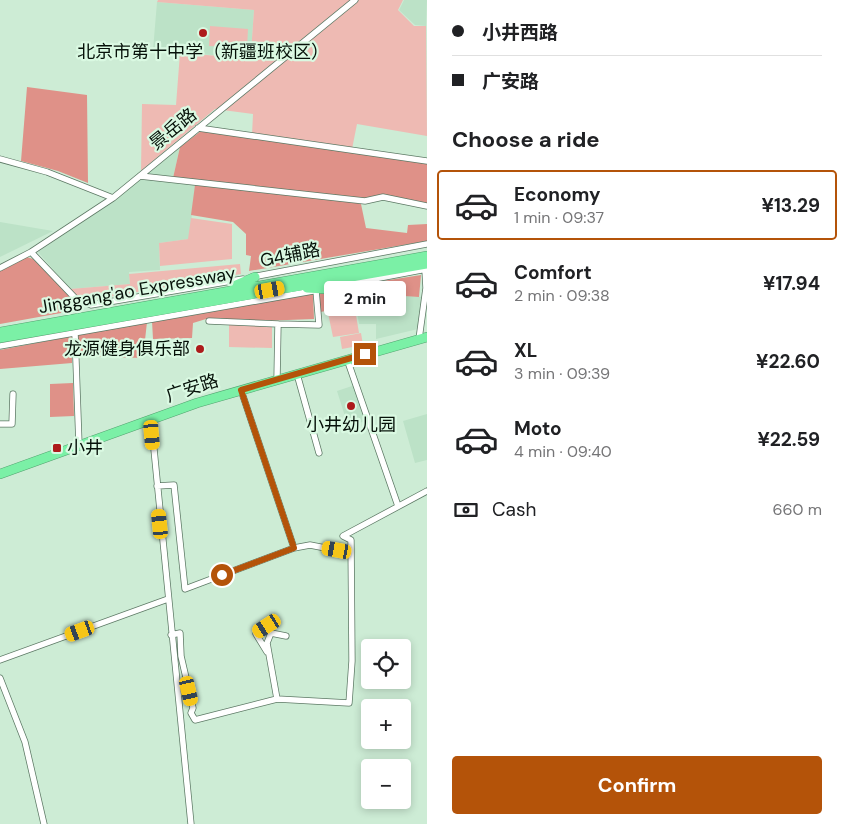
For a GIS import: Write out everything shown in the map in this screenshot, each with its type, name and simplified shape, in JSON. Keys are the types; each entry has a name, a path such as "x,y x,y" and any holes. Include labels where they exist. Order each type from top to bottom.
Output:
{"highway":[{"name":"Jinggang'ao Expressway","path":"0,332 427,256"},
{"name":"Jinggang'ao Expressway","path":"0,338 290,287 426,267"},
{"path":"219,292 255,277"},
{"path":"290,287 320,289"},
{"name":"广安路","path":"0,474 151,419 241,390 423,338"}],"street":[{"name":"景岳路","path":"0,268 31,252 113,198 355,0"},
{"path":"198,128 427,161"},
{"path":"0,159 47,172 113,198"},
{"path":"140,176 365,201 383,197 427,206"},
{"name":"G4辅路","path":"31,252 76,299 91,305 255,277 427,244"},
{"path":"0,346 320,289 426,267 423,338"},
{"path":"209,321 319,325 320,289"},
{"path":"277,379 278,324"},
{"path":"75,333 79,445"},
{"path":"347,359 398,506"},
{"path":"297,374 319,453"},
{"path":"241,390 294,548"},
{"path":"0,424 12,424 13,394"},
{"path":"151,419 191,824"},
{"path":"157,486 174,485 185,589 294,548 310,545 351,552"},
{"path":"172,635 180,633 181,656 193,708 191,713 196,720 277,699 350,703 352,661 351,540 343,536 427,491"},
{"path":"0,660 168,599"},
{"path":"267,626 256,634 269,654"},
{"path":"277,699 267,643 271,633 286,636"},
{"path":"0,678 25,742 44,824"}],"shaded area":[{"path":"158,0 403,0 398,10 414,26 426,26 427,136 357,124 352,149 252,135 253,114 215,109 141,171 142,104 176,105 180,53 246,58 251,52 254,10 157,2"},
{"path":"404,0 427,0 426,26 415,25 399,10"},
{"name":"北京市第十中学（新疆班校区）","path":"157,2 254,10 251,52 246,58 153,50"},
{"path":"210,26 248,29 247,48 209,46"},
{"path":"27,87 87,95 88,183 58,171 21,161"},
{"path":"201,131 427,163 427,204 385,195 365,199 173,178 180,147"},
{"path":"180,147 173,178 196,181 189,239 159,243 160,270 129,272 130,284 70,289 38,252 115,200"},
{"path":"195,185 357,201 361,204 366,228 407,233 408,225 427,224 427,241 249,271 251,256 246,255 246,234 233,222 191,215"},
{"path":"191,218 232,224 232,259 160,266 159,243 188,239"},
{"path":"0,222 53,231 0,257"},
{"path":"27,257 33,259 80,306 62,308 61,313 0,324 0,271"},
{"path":"240,264 241,274 97,299 80,298 70,289 130,284 129,274"},
{"path":"421,275 419,297 359,293 356,306 320,312 319,291"},
{"path":"358,293 422,297 418,329 376,339 376,324 359,324 356,306"},
{"path":"313,294 314,319 235,322 206,319 193,323 192,338 153,339 152,321"},
{"path":"355,309 359,333 333,337 328,313"},
{"path":"147,322 143,358 78,356 78,334"},
{"path":"229,324 272,324 272,348 229,347"},
{"path":"361,333 363,345 342,349 340,337"},
{"path":"72,336 72,363 0,369 0,350"},
{"path":"73,383 74,416 50,417 50,384"},
{"name":"小井幼儿园","path":"355,385 366,421 348,426 337,391"},
{"path":"427,414 427,460 415,463 403,421"}],"place":[{"name":"北京市第十中学（新疆班校区）","path":"203,33"},
{"name":"龙源健身俱乐部","path":"200,349"},
{"name":"小井幼儿园","path":"351,406"},
{"name":"小井","path":"57,448"}],"route":[{"path":"222,575 294,548 241,390 365,354"}]}
